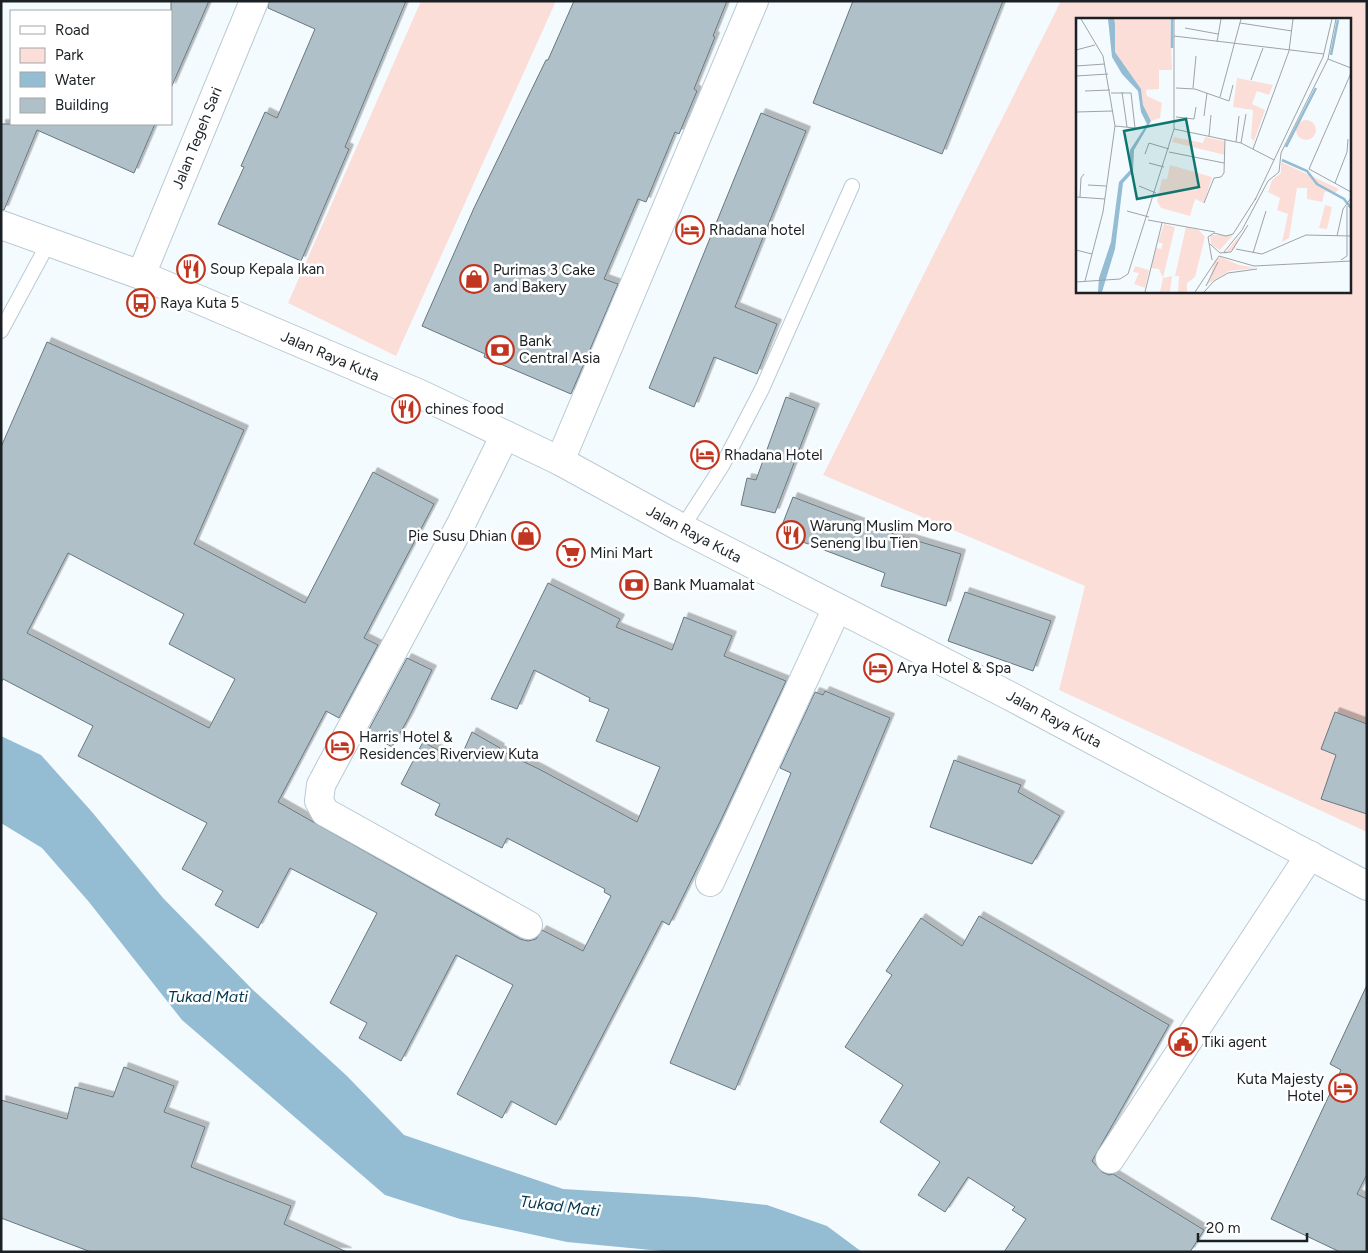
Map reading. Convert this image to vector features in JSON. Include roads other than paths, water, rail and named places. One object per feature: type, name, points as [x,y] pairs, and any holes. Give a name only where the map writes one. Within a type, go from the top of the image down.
[{"type":"street","name":"Jalan Tegeh Sari","points":[[141,275],[254,1]]},
{"type":"street","points":[[560,461],[754,1]]},
{"type":"street","name":"Jalan Raya Kuta","points":[[1,225],[141,275],[420,394],[560,461],[682,528],[1010,696],[1367,886]]},
{"type":"street","points":[[506,435],[457,531],[321,785],[319,801],[324,812],[528,926]]},
{"type":"street","points":[[710,882],[837,608]]},
{"type":"street","points":[[1110,1158],[1310,855]]},
{"type":"lane","points":[[682,528],[722,466],[762,389],[852,186]]},
{"type":"lane","points":[[1,331],[49,242]]},
{"type":"water","name":"Tukad Mati","points":[[1,736],[41,755],[92,812],[163,898],[252,989],[347,1076],[404,1135],[563,1189],[695,1197],[767,1205],[827,1226],[862,1252],[672,1252],[567,1242],[460,1219],[385,1195],[182,1020],[89,902],[42,848],[1,823]]},
{"type":"place","name":"Rhadana hotel","points":[[690,230]]},
{"type":"place","name":"Soup Kepala Ikan","points":[[191,269]]},
{"type":"place","name":"Purimas 3 Cake and Bakery","points":[[474,279]]},
{"type":"place","name":"Raya Kuta 5","points":[[141,303]]},
{"type":"place","name":"Bank Central Asia","points":[[500,350]]},
{"type":"place","name":"chines food","points":[[406,409]]},
{"type":"place","name":"Rhadana Hotel","points":[[705,455]]},
{"type":"place","name":"Warung Muslim Moro Seneng Ibu Tien","points":[[791,535]]},
{"type":"place","name":"Pie Susu Dhian","points":[[526,536]]},
{"type":"place","name":"Mini Mart","points":[[571,553]]},
{"type":"place","name":"Bank Muamalat","points":[[634,585]]},
{"type":"place","name":"Arya Hotel & Spa","points":[[878,668]]},
{"type":"place","name":"Harris Hotel & Residences Riverview Kuta","points":[[340,746]]},
{"type":"place","name":"Tiki agent","points":[[1183,1042]]},
{"type":"place","name":"Kuta Majesty Hotel","points":[[1343,1088]]}]
